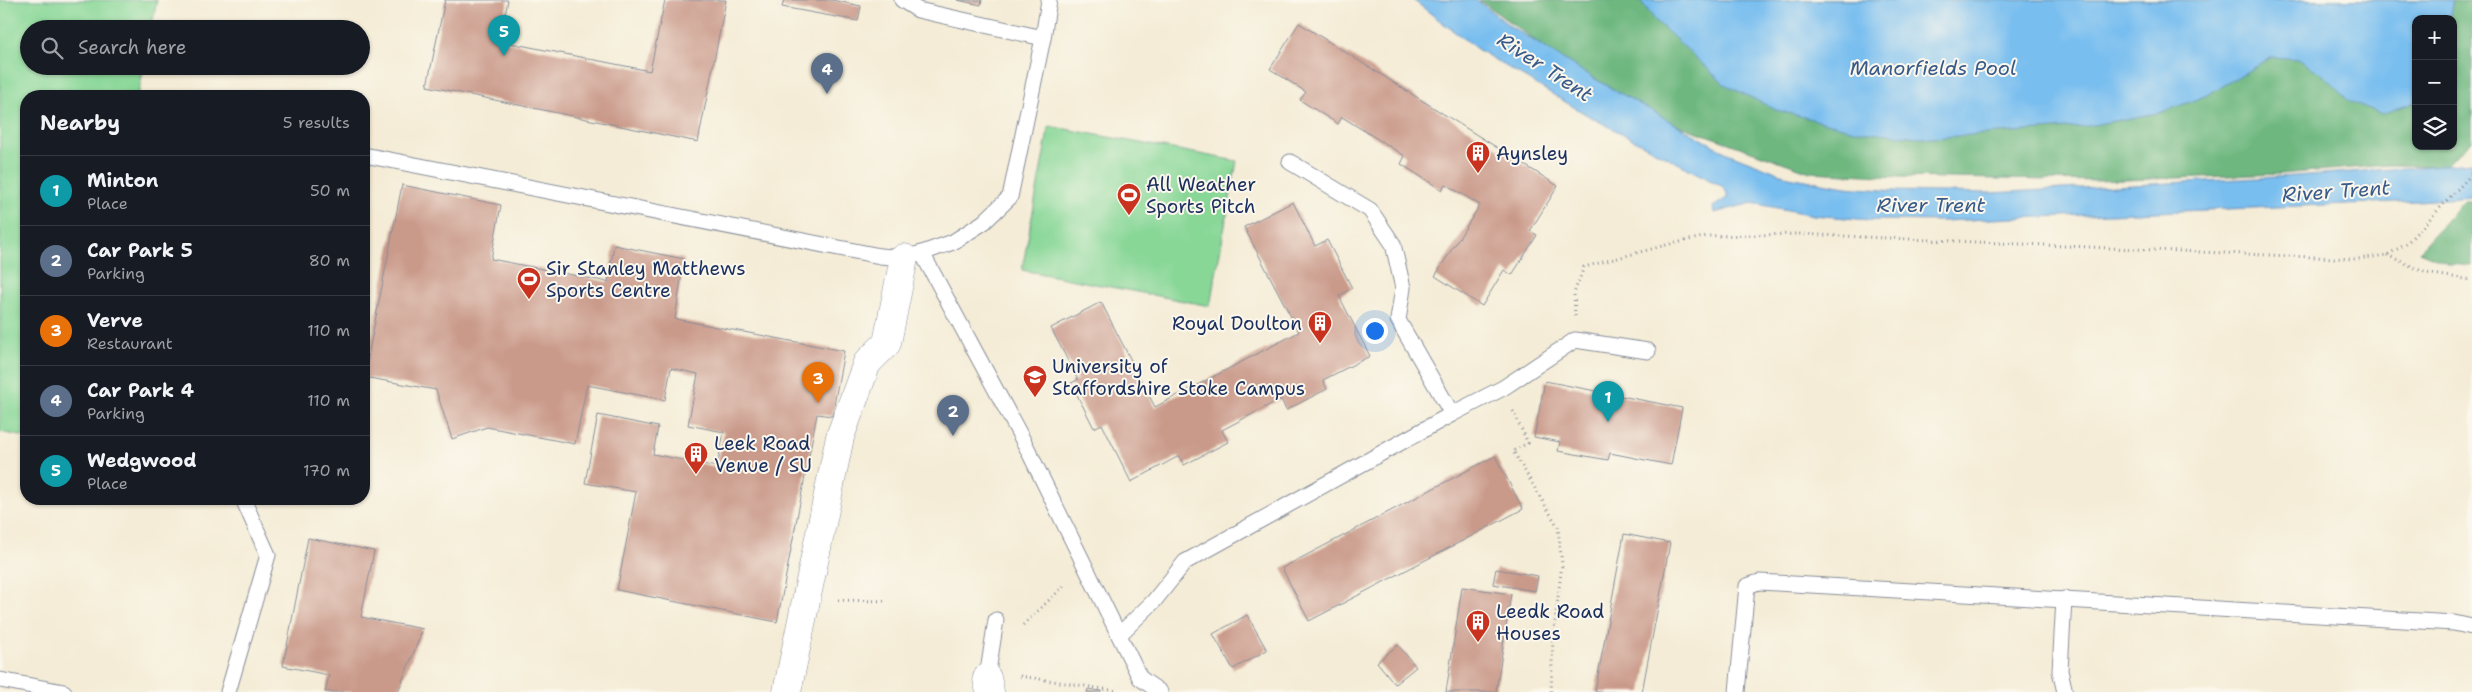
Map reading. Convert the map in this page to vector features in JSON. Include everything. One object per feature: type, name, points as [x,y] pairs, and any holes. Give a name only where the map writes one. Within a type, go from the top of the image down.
[{"type":"street","points":[[787,692],[840,437],[867,363],[887,343],[913,256]]},
{"type":"lane","points":[[902,0],[918,10],[1043,38]]},
{"type":"lane","points":[[370,156],[880,256],[913,256],[953,242],[984,222],[1010,197],[1049,0]]},
{"type":"lane","points":[[1290,162],[1370,210],[1393,244],[1403,288],[1398,320],[1452,414]]},
{"type":"lane","points":[[913,256],[1022,438],[1140,678],[1160,692]]},
{"type":"lane","points":[[1119,634],[1154,601],[1185,562],[1452,414],[1503,388],[1576,340],[1648,351]]},
{"type":"lane","points":[[228,692],[268,555],[246,505]]},
{"type":"lane","points":[[1736,692],[1747,586],[1759,582],[2454,623],[2472,627]]},
{"type":"lane","points":[[2064,599],[2060,671],[2065,692]]},
{"type":"lane","points":[[989,674],[996,620]]},
{"type":"lane","points":[[0,680],[64,692]]},
{"type":"path","points":[[1576,340],[1574,293],[1584,267],[1708,236],[1798,234],[2169,249],[2258,256],[2357,259],[2387,255],[2406,244],[2472,174]]},
{"type":"path","points":[[2387,255],[2426,273],[2472,280]]},
{"type":"path","points":[[1503,388],[1528,443],[1513,451],[1558,527],[1562,565],[1553,637],[1551,692]]},
{"type":"path","points":[[989,674],[1085,565]]},
{"type":"path","points":[[808,596],[849,601],[885,601]]},
{"type":"path","points":[[989,674],[1125,692]]},
{"type":"green space","points":[[0,0],[157,0],[153,20],[20,20],[20,75],[142,75],[139,90],[20,90],[20,436],[0,432]]},
{"type":"green space","points":[[1479,0],[2472,0],[2472,141],[2444,166],[2388,165],[2280,174],[2098,181],[1900,177],[1810,172],[1672,123],[1559,58]]},
{"type":"green space","name":"All Weather Sports Pitch","points":[[1049,126],[1237,161],[1210,306],[1022,270]]},
{"type":"green space","points":[[2463,202],[2472,202],[2472,266],[2450,264],[2419,251]]},
{"type":"water","name":"River Trent","points":[[1413,0],[1477,0],[1510,26],[1595,79],[1727,153],[1789,177],[1845,187],[1895,191],[1991,193],[2295,176],[2472,163],[2472,197],[2419,201],[1943,221],[1869,220],[1813,215],[1752,203],[1714,213],[1713,207],[1727,198],[1727,193],[1723,187],[1587,115],[1477,49]]},
{"type":"water","name":"Manorfields Pool","points":[[1640,0],[2453,0],[2450,15],[2412,15],[2412,103],[2382,114],[2350,101],[2322,74],[2298,59],[2272,57],[2205,96],[2163,112],[2082,127],[1930,138],[1858,131],[1776,110],[1724,84],[1655,20]]},
{"type":"building","points":[[445,0],[508,0],[500,41],[650,71],[665,0],[726,0],[698,142],[427,86]]},
{"type":"building","points":[[784,0],[832,0],[861,6],[858,21],[782,7]]},
{"type":"building","points":[[957,0],[982,0],[981,5]]},
{"type":"building","name":"Aynsley","points":[[1299,23],[1558,186],[1530,231],[1537,235],[1512,275],[1504,270],[1482,306],[1435,276],[1480,205],[1445,184],[1442,190],[1401,164],[1405,156],[1342,117],[1338,124],[1300,100],[1306,92],[1270,69]]},
{"type":"building","points":[[402,185],[501,205],[491,259],[608,282],[614,245],[684,259],[675,319],[844,351],[832,416],[817,414],[777,622],[617,590],[636,492],[585,483],[598,415],[658,427],[653,454],[717,467],[724,432],[688,425],[698,374],[671,368],[665,400],[587,385],[575,444],[487,427],[452,439],[436,390],[370,378],[370,347]]},
{"type":"building","name":"Royal Doulton","points":[[1293,202],[1315,246],[1327,240],[1352,288],[1339,296],[1370,356],[1323,380],[1327,389],[1286,410],[1281,399],[1222,430],[1228,442],[1184,465],[1179,456],[1131,482],[1102,424],[1094,428],[1071,383],[1078,380],[1051,328],[1101,302],[1155,407],[1299,332],[1244,227]]},
{"type":"building","points":[[1545,381],[1682,408],[1671,465],[1610,453],[1608,460],[1558,451],[1560,442],[1534,437]]},
{"type":"building","points":[[1495,456],[1523,509],[1309,621],[1282,568]]},
{"type":"building","points":[[1624,534],[1670,543],[1642,692],[1595,692]]},
{"type":"building","points":[[308,538],[374,551],[361,617],[423,629],[398,692],[325,692],[329,675],[283,666]]},
{"type":"building","points":[[1496,569],[1538,576],[1535,591],[1493,584]]},
{"type":"building","name":"Leedk Road Houses","points":[[1462,587],[1511,594],[1496,692],[1446,692]]},
{"type":"building","points":[[1247,615],[1267,650],[1233,669],[1213,634]]},
{"type":"building","points":[[1398,645],[1416,667],[1395,684],[1377,662]]},
{"type":"building","points":[[1088,689],[1101,691],[1101,692],[1087,692]]},
{"type":"place","name":"Wedgwood","points":[[504,56]]},
{"type":"place","name":"Car Park 4","points":[[827,94]]},
{"type":"place","name":"Aynsley","points":[[1478,174]]},
{"type":"place","name":"All Weather Sports Pitch","points":[[1129,216]]},
{"type":"place","name":"Sir Stanley Matthews Sports Centre","points":[[529,300]]},
{"type":"place","name":"Royal Doulton","points":[[1320,344]]},
{"type":"place","name":"University of Staffordshire Stoke Campus","points":[[1035,398]]},
{"type":"place","name":"Verve","points":[[818,403]]},
{"type":"place","name":"Minton","points":[[1608,422]]},
{"type":"place","name":"Car Park 5","points":[[953,436]]},
{"type":"place","name":"Leek Road Venue / SU","points":[[696,475]]},
{"type":"place","name":"Leedk Road Houses","points":[[1478,643]]}]
